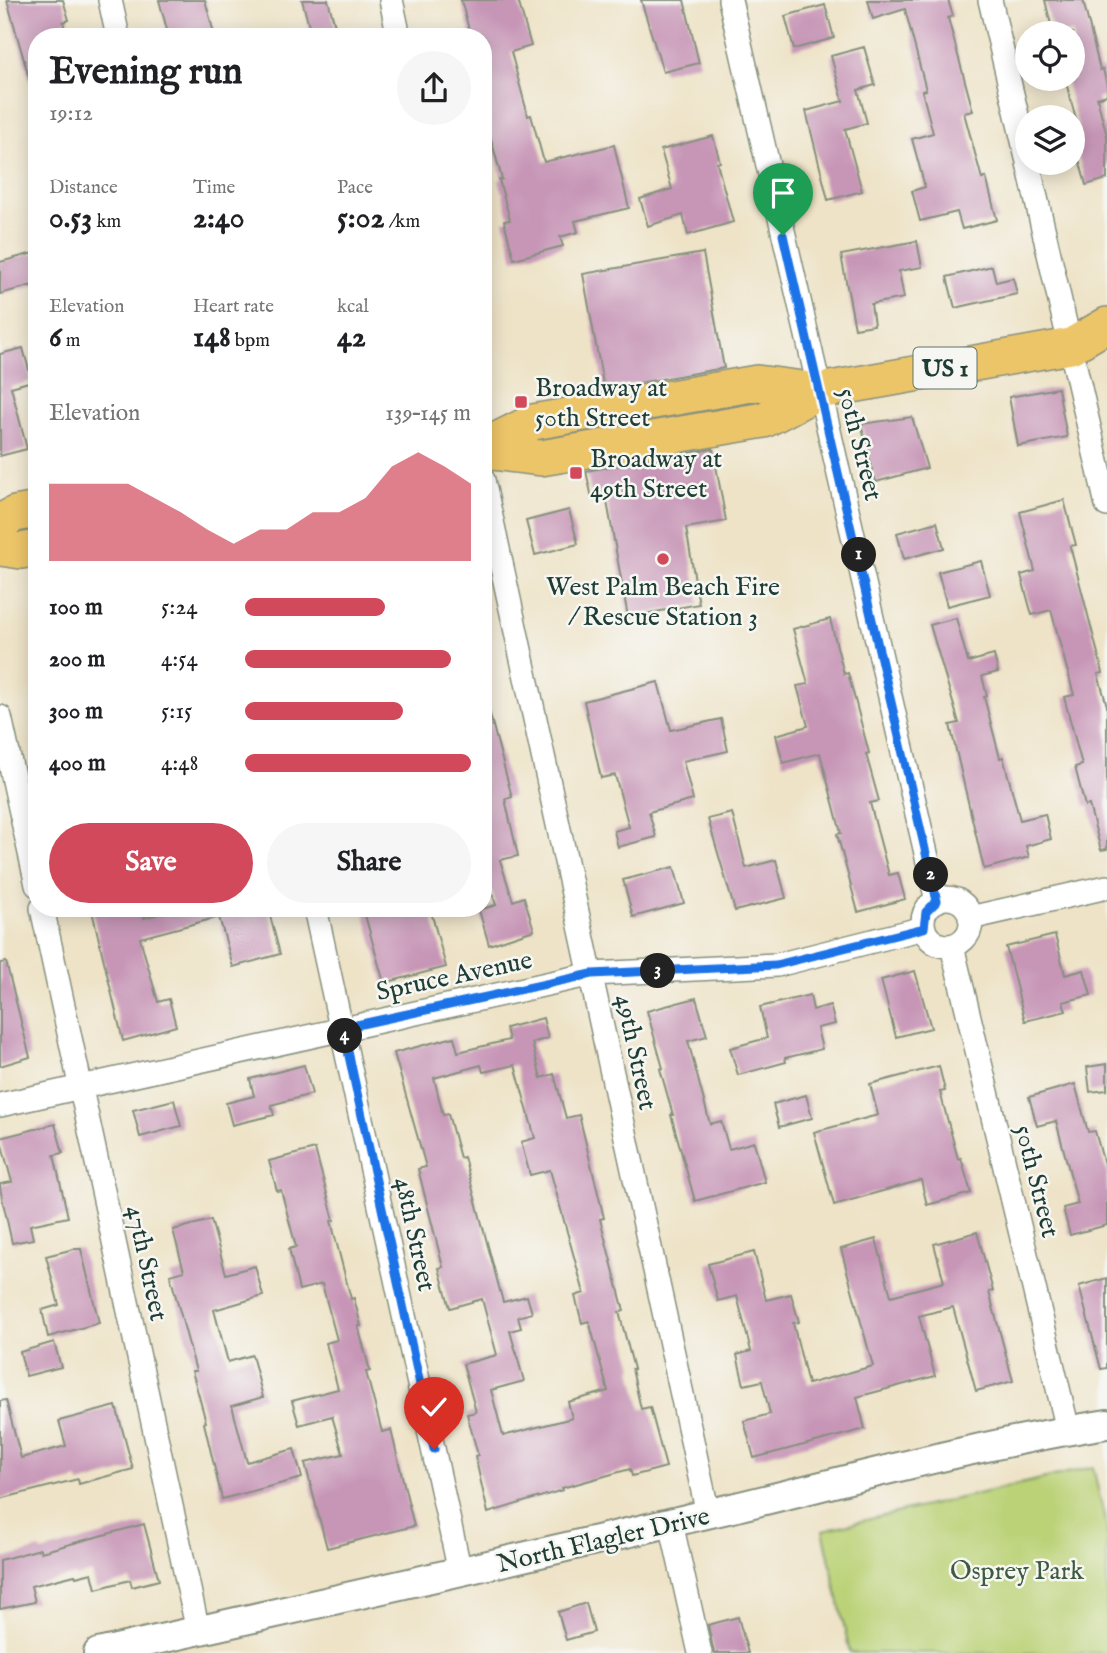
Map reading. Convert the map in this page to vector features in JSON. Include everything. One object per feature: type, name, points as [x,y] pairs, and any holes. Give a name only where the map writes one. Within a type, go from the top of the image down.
[{"type":"main road","name":"US 1","points":[[492,450],[541,458],[764,420],[819,391],[1071,345],[1107,325]]},
{"type":"main road","name":"US 1","points":[[1071,345],[1107,352]]},
{"type":"main road","points":[[0,522],[15,514],[28,512]]},
{"type":"main road","points":[[0,548],[28,550]]},
{"type":"street","points":[[110,0],[116,28]]},
{"type":"street","points":[[391,0],[397,28]]},
{"type":"street","name":"50th Street","points":[[730,0],[937,901]]},
{"type":"street","points":[[990,0],[1015,105]]},
{"type":"street","points":[[1031,175],[1107,505]]},
{"type":"street","name":"49th Street","points":[[492,521],[708,1514]]},
{"type":"street","points":[[0,717],[28,844]]},
{"type":"street","points":[[970,918],[1107,887]]},
{"type":"street","points":[[944,899],[958,901],[964,905],[970,918],[971,925],[965,938],[952,946],[931,940],[924,928],[926,912],[937,901],[944,899]]},
{"type":"street","name":"47th Street","points":[[44,917],[198,1631]]},
{"type":"street","name":"48th Street","points":[[317,917],[460,1572]]},
{"type":"street","name":"Spruce Avenue","points":[[0,1105],[592,974],[776,965],[924,928]]},
{"type":"street","name":"50th Street","points":[[952,946],[1068,1430]]},
{"type":"street","name":"North Flagler Drive","points":[[98,1653],[460,1572],[1068,1430],[1107,1424]]},
{"type":"street","points":[[671,1522],[700,1653]]},
{"type":"green space","name":"Osprey Park","points":[[1093,1467],[1107,1529],[1107,1653],[850,1653],[823,1530]]},
{"type":"building","points":[[7,0],[63,0],[69,20],[63,22],[65,28],[28,28],[28,74]]},
{"type":"building","points":[[159,0],[205,0],[213,28],[167,28]]},
{"type":"building","points":[[302,0],[328,0],[336,28],[310,28]]},
{"type":"building","points":[[461,0],[518,0],[531,46],[511,52],[528,116],[531,115],[544,162],[614,145],[629,208],[575,221],[578,232],[560,237],[563,246],[514,259],[504,221],[510,220],[492,143],[492,28],[469,28]]},
{"type":"building","points":[[641,0],[684,0],[699,63],[663,72]]},
{"type":"building","points":[[868,0],[948,0],[953,16],[948,18],[973,111],[964,113],[982,179],[986,177],[997,220],[962,229],[957,212],[920,221],[912,191],[925,187],[912,139],[933,133],[922,91],[926,90],[905,9],[873,19]]},
{"type":"building","points":[[1045,0],[1083,0],[1100,70],[1103,69],[1107,86],[1107,95],[1097,98],[1107,136],[1107,179],[1086,185],[1083,175],[1085,105],[1072,105],[1068,91],[1085,91],[1085,21],[1050,21]]},
{"type":"building","points":[[825,5],[834,38],[794,49],[785,16]]},
{"type":"building","points":[[864,47],[875,85],[858,90],[867,123],[845,129],[862,191],[828,200],[806,111],[843,101],[831,56]]},
{"type":"building","points":[[713,136],[720,162],[717,163],[733,222],[688,235],[683,215],[648,226],[640,199],[672,189],[661,150]]},
{"type":"building","points":[[917,241],[922,267],[899,271],[904,298],[871,304],[874,325],[855,328],[841,255]]},
{"type":"building","points":[[703,253],[724,368],[604,389],[583,274]]},
{"type":"building","points":[[28,254],[28,286],[0,294],[0,262]]},
{"type":"building","points":[[992,266],[996,282],[1013,278],[1017,294],[955,308],[947,277]]},
{"type":"building","points":[[23,348],[28,366],[28,382],[11,387],[27,449],[0,456],[0,354]]},
{"type":"building","points":[[1058,388],[1067,437],[1018,446],[1009,397]]},
{"type":"building","points":[[912,417],[927,468],[876,482],[861,424]]},
{"type":"building","points":[[713,449],[726,521],[686,528],[699,604],[628,617],[606,496],[592,498],[586,471]]},
{"type":"building","points":[[1064,500],[1076,545],[1070,546],[1103,673],[1098,674],[1107,706],[1107,849],[1101,850],[1089,805],[1085,806],[1075,767],[1082,765],[1064,697],[1074,695],[1051,610],[1032,615],[1021,575],[1035,571],[1020,512]]},
{"type":"building","points":[[569,510],[578,544],[535,555],[526,521]]},
{"type":"building","points":[[937,522],[944,548],[904,559],[897,533]]},
{"type":"building","points":[[981,561],[990,595],[947,606],[938,572]]},
{"type":"building","points":[[956,618],[968,662],[994,655],[998,672],[982,676],[987,696],[984,697],[1020,820],[1045,814],[1051,839],[1026,846],[1029,857],[984,869],[950,725],[959,723],[930,625]]},
{"type":"building","points":[[830,619],[844,674],[848,673],[869,753],[866,754],[879,801],[870,803],[889,875],[898,873],[905,899],[858,912],[837,834],[841,833],[820,753],[783,763],[776,735],[808,726],[797,686],[808,684],[793,629]]},
{"type":"building","points":[[658,682],[671,730],[721,719],[728,751],[683,761],[693,800],[649,812],[656,837],[618,847],[614,831],[629,827],[615,775],[601,778],[584,701]]},
{"type":"building","points":[[492,722],[512,797],[505,799],[518,856],[500,860],[513,901],[524,897],[534,930],[489,945],[481,917],[492,917],[492,906],[496,905],[492,892]]},
{"type":"building","points":[[732,813],[746,868],[776,860],[786,898],[735,911],[708,819]]},
{"type":"building","points":[[674,867],[684,903],[633,917],[623,880]]},
{"type":"building","points":[[93,917],[219,917],[140,938],[158,1002],[169,999],[176,1026],[123,1041]]},
{"type":"building","points":[[219,917],[270,917],[280,954],[233,967]]},
{"type":"building","points":[[366,917],[432,917],[446,967],[384,983]]},
{"type":"building","points":[[1055,935],[1065,975],[1084,970],[1091,995],[1063,1002],[1066,1011],[1025,1021],[1006,947]]},
{"type":"building","points":[[6,962],[30,1057],[0,1066],[0,963]]},
{"type":"building","points":[[915,971],[931,1028],[896,1037],[881,980]]},
{"type":"building","points":[[810,995],[813,1010],[830,1005],[835,1024],[817,1028],[822,1049],[785,1058],[786,1062],[738,1075],[730,1048],[767,1038],[760,1007]]},
{"type":"building","points":[[696,998],[707,1036],[688,1041],[710,1124],[721,1121],[729,1149],[754,1142],[765,1182],[695,1201],[671,1115],[660,1069],[663,1068],[647,1011]]},
{"type":"building","points":[[543,1018],[548,1038],[532,1043],[541,1078],[554,1074],[566,1118],[579,1115],[604,1218],[600,1219],[624,1311],[619,1312],[641,1409],[650,1407],[666,1467],[632,1476],[630,1469],[488,1513],[475,1456],[478,1455],[467,1414],[476,1412],[463,1364],[497,1355],[482,1299],[450,1308],[439,1268],[443,1267],[418,1169],[426,1167],[394,1053],[454,1037],[458,1052],[509,1040],[506,1028]],"holes":[[[481,1065],[483,1072],[515,1065],[535,1138],[521,1142],[530,1175],[550,1170],[584,1293],[575,1296],[582,1323],[589,1321],[608,1391],[568,1402],[572,1418],[503,1436],[491,1390],[524,1381],[510,1331],[521,1328],[518,1317],[532,1313],[527,1296],[503,1302],[464,1157],[460,1158],[448,1114],[443,1115],[434,1078]]]},
{"type":"building","points":[[1107,1064],[1107,1090],[1090,1092],[1087,1067]]},
{"type":"building","points":[[304,1065],[312,1094],[271,1105],[274,1115],[232,1125],[226,1103],[254,1096],[250,1079]]},
{"type":"building","points":[[939,1066],[945,1091],[940,1092],[958,1159],[961,1158],[971,1193],[927,1205],[921,1180],[834,1205],[814,1132],[878,1115],[870,1084]]},
{"type":"building","points":[[1075,1084],[1088,1132],[1095,1131],[1107,1175],[1107,1225],[1070,1235],[1063,1208],[1078,1204],[1056,1121],[1037,1126],[1029,1097]]},
{"type":"building","points":[[806,1095],[812,1118],[779,1127],[773,1104]]},
{"type":"building","points":[[174,1100],[181,1126],[140,1137],[133,1110]]},
{"type":"building","points":[[55,1124],[63,1153],[54,1155],[68,1217],[30,1225],[33,1239],[12,1243],[0,1184],[12,1182],[0,1138]]},
{"type":"building","points":[[315,1149],[351,1299],[354,1298],[361,1326],[358,1326],[370,1371],[366,1372],[382,1432],[391,1430],[414,1526],[327,1548],[305,1463],[343,1454],[332,1416],[299,1425],[292,1401],[338,1389],[326,1343],[337,1340],[322,1284],[299,1290],[289,1249],[296,1247],[281,1190],[277,1191],[269,1161]]},
{"type":"building","points":[[211,1220],[226,1274],[255,1266],[263,1296],[214,1310],[228,1362],[252,1355],[263,1397],[232,1406],[247,1462],[294,1449],[302,1478],[222,1499],[192,1371],[196,1371],[170,1275],[184,1271],[173,1230]]},
{"type":"building","points":[[977,1232],[993,1291],[989,1292],[1013,1381],[976,1391],[953,1307],[919,1316],[935,1376],[857,1397],[865,1429],[754,1458],[744,1421],[770,1414],[762,1381],[744,1385],[737,1355],[751,1351],[737,1296],[718,1301],[708,1264],[754,1252],[766,1300],[791,1294],[799,1322],[793,1323],[808,1384],[873,1366],[841,1249],[876,1239],[891,1296],[944,1282],[934,1244]]},
{"type":"building","points":[[81,1249],[99,1323],[48,1337],[42,1310],[59,1305],[46,1256]]},
{"type":"building","points":[[1107,1278],[1107,1368],[1101,1369],[1079,1286]]},
{"type":"building","points":[[54,1342],[61,1367],[26,1376],[20,1352]]},
{"type":"building","points":[[6,1400],[21,1458],[66,1446],[59,1421],[116,1406],[133,1469],[79,1484],[78,1479],[0,1499],[0,1401]]},
{"type":"building","points":[[144,1524],[159,1580],[132,1587],[130,1580],[96,1589],[92,1573],[76,1577],[75,1575],[31,1586],[35,1602],[0,1609],[0,1560],[40,1549],[41,1552]]},
{"type":"building","points":[[586,1603],[594,1632],[566,1640],[558,1612]]},
{"type":"building","points":[[738,1617],[748,1653],[714,1653],[708,1625]]},
{"type":"place","name":"Broadway at 50th Street","points":[[521,402]]},
{"type":"place","name":"Broadway at 49th Street","points":[[576,473]]},
{"type":"place","name":"West Palm Beach Fire / Rescue Station 3","points":[[663,559]]},
{"type":"route","points":[[434,1449],[343,1028],[592,974],[776,965],[924,928],[926,912],[937,901],[783,235]]}]
